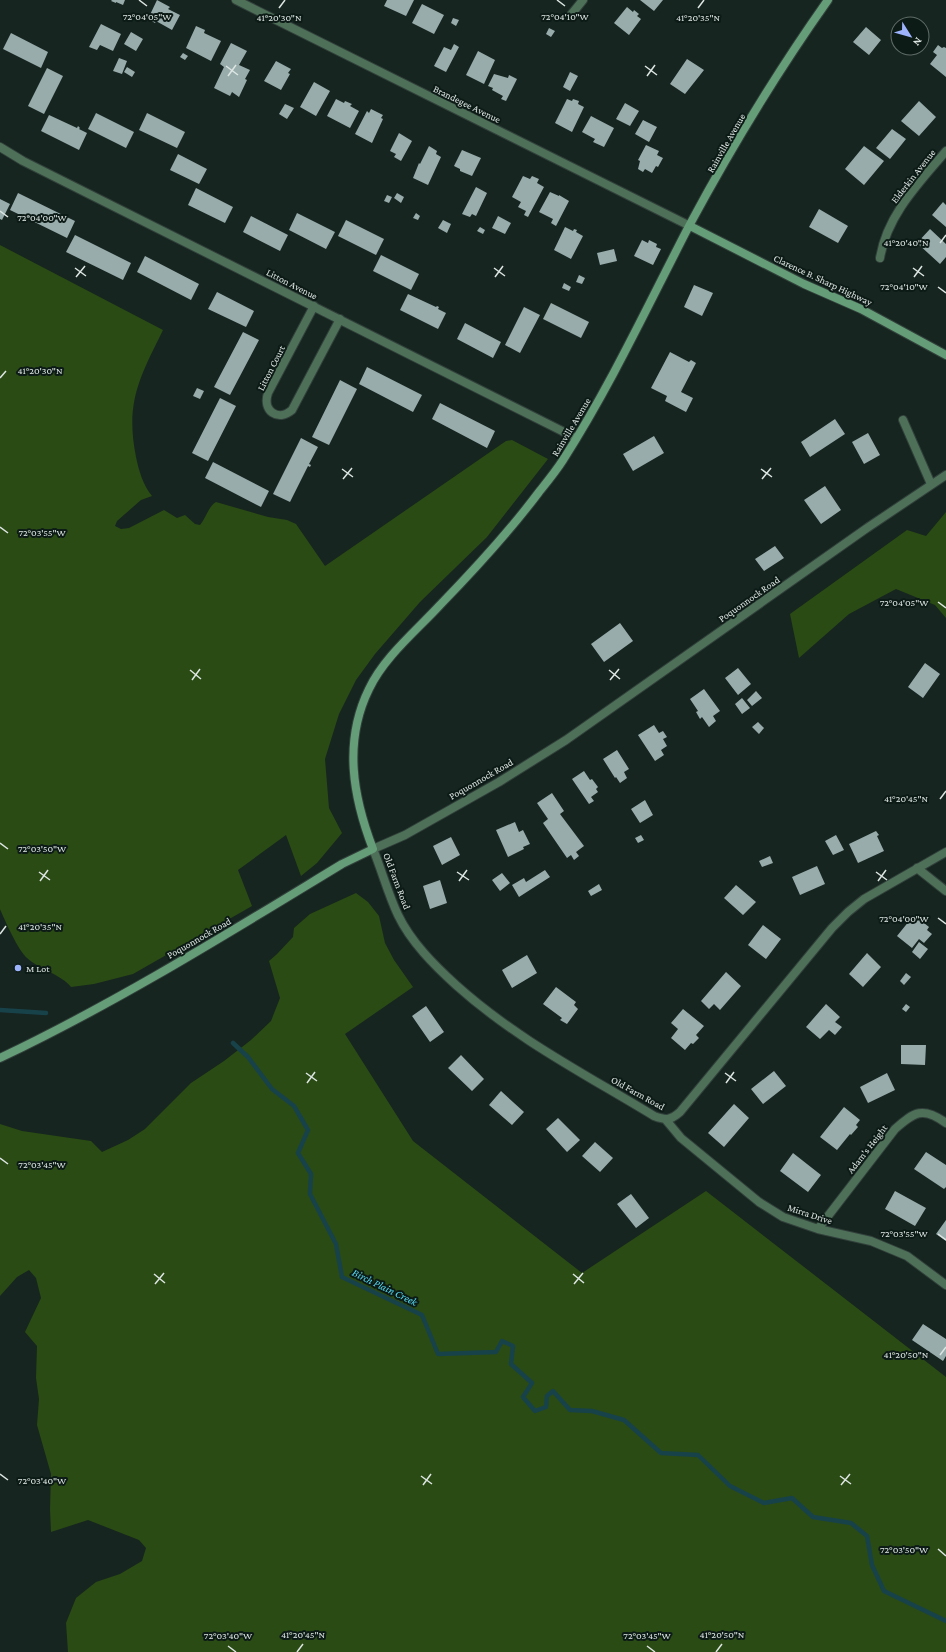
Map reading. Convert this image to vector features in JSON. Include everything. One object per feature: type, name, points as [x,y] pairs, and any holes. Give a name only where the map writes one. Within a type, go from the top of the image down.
[{"type":"main road","name":"Rainville Avenue","points":[[373,849],[362,822],[353,779],[354,747],[358,718],[368,691],[376,675],[520,517],[562,462],[618,367],[690,226],[744,129],[793,49],[828,0]]},
{"type":"main road","name":"Clarence B. Sharp Highway","points":[[690,226],[804,284],[861,309],[946,356]]},
{"type":"main road","name":"Poquonnock Road","points":[[0,1058],[42,1038],[98,1008],[342,864],[373,849]]},
{"type":"street","name":"Brandegee Avenue","points":[[236,0],[690,226]]},
{"type":"street","points":[[570,16],[583,0]]},
{"type":"street","name":"Litton Avenue","points":[[0,147],[23,161],[576,438]]},
{"type":"street","name":"Elderkin Avenue","points":[[880,258],[886,237],[897,212],[909,195],[946,151]]},
{"type":"street","name":"Litton Court","points":[[314,306],[268,394],[266,403],[274,414],[284,415],[292,410],[340,319]]},
{"type":"street","points":[[903,420],[931,484]]},
{"type":"street","name":"Poquonnock Road","points":[[373,849],[405,835],[499,782],[566,740],[946,475]]},
{"type":"street","name":"Old Farm Road","points":[[373,849],[398,915],[414,940],[438,968],[492,1015],[541,1049],[654,1116],[666,1120],[673,1119],[680,1112],[837,923],[864,899],[946,852]]},
{"type":"street","points":[[917,868],[946,891]]},
{"type":"street","name":"Adam's Height","points":[[818,1229],[895,1129],[909,1117],[920,1112],[931,1113],[946,1123]]},
{"type":"street","name":"Mirra Drive","points":[[666,1120],[681,1138],[759,1202],[783,1217],[818,1229],[871,1241],[907,1256],[946,1284]]},
{"type":"green space","points":[[0,245],[163,330],[141,376],[132,421],[133,438],[138,467],[144,483],[152,496],[141,500],[117,521],[115,526],[121,529],[129,528],[164,510],[177,518],[185,515],[195,524],[200,525],[213,504],[216,502],[268,517],[287,520],[296,524],[325,566],[506,441],[512,440],[548,459],[487,537],[420,602],[375,654],[356,680],[339,714],[325,759],[329,808],[342,833],[317,863],[301,876],[286,835],[238,870],[252,906],[133,974],[94,984],[71,987],[62,979],[32,962],[23,954],[8,928],[0,909]]},
{"type":"green space","points":[[946,512],[946,618],[935,605],[896,589],[849,614],[799,658],[790,614],[907,530],[926,536]]},
{"type":"green space","points":[[356,893],[368,902],[379,916],[385,943],[394,960],[413,987],[345,1034],[413,1141],[582,1273],[706,1191],[946,1377],[946,1652],[68,1652],[66,1623],[76,1598],[96,1582],[120,1574],[142,1561],[146,1548],[139,1540],[88,1520],[51,1532],[51,1474],[37,1425],[39,1399],[36,1378],[37,1346],[25,1332],[41,1298],[36,1278],[29,1270],[17,1277],[0,1296],[0,1124],[22,1131],[91,1141],[102,1152],[128,1140],[145,1129],[191,1083],[224,1061],[251,1040],[271,1021],[280,998],[269,961],[293,937],[294,928],[310,914]]},
{"type":"building","points":[[125,0],[123,5],[111,1]]},
{"type":"building","points":[[157,0],[170,7],[168,9],[180,15],[172,30],[156,21],[155,23],[148,19]]},
{"type":"building","points":[[387,0],[414,0],[406,16],[384,6]]},
{"type":"building","points":[[640,0],[663,0],[654,11]]},
{"type":"building","points":[[422,4],[444,15],[434,34],[412,23]]},
{"type":"building","points":[[627,7],[633,12],[634,10],[639,14],[637,16],[641,19],[629,35],[614,23]]},
{"type":"building","points":[[453,18],[459,20],[456,26],[451,23]]},
{"type":"building","points":[[101,24],[121,34],[113,51],[100,45],[97,50],[89,47]]},
{"type":"building","points":[[196,26],[205,30],[204,33],[221,41],[211,61],[186,48]]},
{"type":"building","points":[[866,27],[881,40],[869,55],[853,42]]},
{"type":"building","points":[[549,28],[555,31],[551,37],[546,34]]},
{"type":"building","points":[[131,32],[143,39],[136,51],[124,44]]},
{"type":"building","points":[[11,33],[48,52],[41,68],[3,49]]},
{"type":"building","points":[[231,43],[247,51],[239,65],[250,70],[245,79],[247,80],[239,97],[232,92],[230,96],[214,88],[224,67],[220,64]]},
{"type":"building","points":[[454,44],[459,47],[446,72],[434,66],[444,47],[451,50]]},
{"type":"building","points":[[938,45],[942,48],[946,48],[946,77],[930,64],[937,55],[933,52]]},
{"type":"building","points":[[478,51],[495,60],[484,84],[466,75]]},
{"type":"building","points":[[183,53],[188,56],[185,60],[180,57]]},
{"type":"building","points":[[119,58],[127,61],[122,74],[113,71]]},
{"type":"building","points":[[687,59],[704,70],[685,94],[670,84]]},
{"type":"building","points":[[276,61],[291,69],[288,73],[290,74],[281,90],[264,81]]},
{"type":"building","points":[[127,67],[135,72],[132,77],[124,72]]},
{"type":"building","points":[[47,68],[63,76],[44,114],[28,106]]},
{"type":"building","points":[[570,72],[578,76],[570,91],[563,87]]},
{"type":"building","points":[[494,74],[508,78],[509,75],[517,79],[506,101],[501,99],[503,96],[488,86]]},
{"type":"building","points":[[314,82],[330,91],[316,116],[300,107]]},
{"type":"building","points":[[336,99],[344,103],[345,101],[352,104],[350,106],[359,111],[350,128],[327,116]]},
{"type":"building","points":[[567,99],[579,101],[578,104],[584,107],[572,132],[555,123]]},
{"type":"building","points":[[919,101],[936,117],[919,136],[901,121]]},
{"type":"building","points":[[625,103],[639,111],[630,126],[616,119]]},
{"type":"building","points":[[285,104],[294,108],[287,119],[279,114]]},
{"type":"building","points":[[371,109],[383,115],[381,118],[383,119],[372,143],[355,134],[367,111],[369,113]]},
{"type":"building","points":[[96,113],[134,132],[126,148],[88,129]]},
{"type":"building","points":[[147,113],[185,132],[177,148],[139,130]]},
{"type":"building","points":[[49,115],[77,128],[78,126],[80,128],[79,129],[87,133],[79,150],[41,131]]},
{"type":"building","points":[[591,116],[614,128],[604,147],[593,142],[595,139],[582,132]]},
{"type":"building","points":[[643,120],[657,127],[649,142],[635,134]]},
{"type":"building","points":[[892,129],[906,139],[890,159],[876,148]]},
{"type":"building","points":[[399,133],[412,141],[401,161],[394,157],[396,154],[390,151]]},
{"type":"building","points":[[646,145],[659,151],[657,155],[663,158],[658,167],[656,166],[652,173],[645,169],[643,172],[638,169],[640,161],[638,160]]},
{"type":"building","points":[[429,146],[437,151],[436,154],[441,157],[428,185],[413,178],[419,163],[420,164]]},
{"type":"building","points":[[864,146],[884,161],[864,185],[845,169]]},
{"type":"building","points":[[462,150],[481,158],[472,176],[460,171],[460,169],[454,166]]},
{"type":"building","points":[[178,154],[207,169],[199,184],[170,170]]},
{"type":"building","points":[[523,176],[530,179],[532,176],[539,179],[537,183],[544,187],[528,217],[524,215],[526,211],[518,207],[521,202],[512,197]]},
{"type":"building","points":[[476,187],[487,193],[476,216],[472,214],[470,217],[462,214]]},
{"type":"building","points":[[196,188],[233,207],[225,223],[188,205]]},
{"type":"building","points":[[550,192],[569,201],[556,226],[551,223],[553,219],[539,212]]},
{"type":"building","points":[[18,193],[75,221],[67,238],[10,210]]},
{"type":"building","points":[[397,193],[404,197],[401,203],[394,198]]},
{"type":"building","points":[[387,195],[392,197],[389,203],[384,201]]},
{"type":"building","points":[[0,199],[10,204],[2,220],[0,219]]},
{"type":"building","points":[[943,202],[946,205],[946,227],[932,215]]},
{"type":"building","points":[[819,209],[848,226],[838,243],[809,227]]},
{"type":"building","points":[[297,213],[335,232],[326,249],[289,230]]},
{"type":"building","points":[[416,213],[420,216],[418,220],[413,218]]},
{"type":"building","points":[[251,216],[288,235],[280,251],[243,232]]},
{"type":"building","points":[[498,216],[511,223],[505,234],[492,228]]},
{"type":"building","points":[[346,220],[384,239],[376,255],[338,236]]},
{"type":"building","points":[[443,220],[451,224],[447,233],[438,228]]},
{"type":"building","points":[[480,227],[485,230],[483,234],[477,231]]},
{"type":"building","points":[[565,227],[573,231],[574,229],[577,230],[576,232],[583,236],[571,259],[554,250]]},
{"type":"building","points":[[930,229],[946,244],[946,257],[940,264],[917,243]]},
{"type":"building","points":[[75,235],[131,263],[123,280],[66,252]]},
{"type":"building","points":[[642,240],[648,243],[649,240],[657,244],[656,247],[661,249],[653,265],[634,256]]},
{"type":"building","points":[[614,249],[617,261],[600,265],[597,253]]},
{"type":"building","points":[[381,255],[419,274],[411,290],[373,271]]},
{"type":"building","points":[[145,256],[199,284],[191,300],[137,272]]},
{"type":"building","points":[[579,275],[585,278],[582,284],[576,282]]},
{"type":"building","points":[[564,283],[571,287],[569,291],[562,288]]},
{"type":"building","points":[[694,285],[713,293],[702,316],[684,307]]},
{"type":"building","points":[[217,292],[254,311],[246,327],[208,309]]},
{"type":"building","points":[[408,294],[439,307],[438,309],[446,313],[438,329],[400,310]]},
{"type":"building","points":[[551,303],[589,322],[581,338],[543,319]]},
{"type":"building","points":[[524,307],[540,315],[520,353],[505,345]]},
{"type":"building","points":[[465,323],[501,342],[493,358],[457,339]]},
{"type":"building","points":[[243,332],[259,340],[230,395],[214,387]]},
{"type":"building","points":[[670,352],[689,362],[691,360],[696,363],[681,392],[693,398],[686,412],[665,401],[667,396],[651,388]]},
{"type":"building","points":[[367,367],[422,395],[413,412],[359,384]]},
{"type":"building","points":[[340,380],[357,389],[329,445],[312,437]]},
{"type":"building","points":[[197,388],[204,391],[200,399],[193,396]]},
{"type":"building","points":[[220,398],[236,406],[208,461],[192,453]]},
{"type":"building","points":[[440,403],[495,431],[487,448],[432,419]]},
{"type":"building","points":[[835,419],[845,434],[810,457],[801,442]]},
{"type":"building","points":[[868,433],[880,455],[864,464],[852,442]]},
{"type":"building","points":[[654,436],[664,453],[633,471],[623,454]]},
{"type":"building","points":[[301,438],[318,447],[309,464],[311,465],[310,467],[308,466],[290,502],[273,494]]},
{"type":"building","points":[[213,462],[269,491],[261,507],[205,478]]},
{"type":"building","points":[[825,486],[841,510],[821,524],[804,500]]},
{"type":"building","points":[[775,546],[784,558],[764,571],[755,559]]},
{"type":"building","points":[[620,623],[633,641],[604,662],[591,644]]},
{"type":"building","points":[[925,663],[940,674],[923,698],[908,687]]},
{"type":"building","points":[[738,668],[751,684],[738,695],[725,678]]},
{"type":"building","points":[[704,689],[720,711],[713,716],[716,721],[709,727],[702,717],[700,719],[696,712],[698,711],[690,699]]},
{"type":"building","points":[[756,691],[762,698],[752,706],[747,700]]},
{"type":"building","points":[[742,698],[750,708],[742,714],[735,704]]},
{"type":"building","points":[[758,722],[764,728],[759,734],[752,727]]},
{"type":"building","points":[[654,725],[659,733],[663,731],[667,737],[663,739],[667,746],[661,750],[664,755],[655,761],[638,735]]},
{"type":"building","points":[[617,750],[629,769],[624,772],[627,778],[620,783],[603,759]]},
{"type":"building","points":[[584,771],[590,780],[592,779],[598,787],[596,789],[598,792],[591,797],[594,801],[589,804],[572,779]]},
{"type":"building","points":[[552,793],[564,811],[560,814],[584,846],[576,852],[579,856],[574,860],[571,855],[567,858],[543,823],[548,819],[537,803]]},
{"type":"building","points":[[645,800],[653,815],[640,823],[631,809]]},
{"type":"building","points":[[515,822],[519,832],[523,830],[530,844],[523,847],[524,849],[508,857],[496,830]]},
{"type":"building","points":[[876,831],[879,835],[877,836],[884,851],[858,863],[849,844]]},
{"type":"building","points":[[641,835],[644,840],[638,843],[635,838]]},
{"type":"building","points":[[836,835],[844,850],[833,855],[825,841]]},
{"type":"building","points":[[451,837],[460,855],[442,865],[433,846]]},
{"type":"building","points":[[770,856],[773,863],[762,867],[759,861]]},
{"type":"building","points":[[817,866],[825,884],[800,895],[792,877]]},
{"type":"building","points":[[545,870],[550,877],[519,897],[512,885],[524,878],[526,882]]},
{"type":"building","points":[[502,873],[510,883],[500,891],[492,880]]},
{"type":"building","points":[[440,880],[447,903],[430,909],[423,886]]},
{"type":"building","points":[[599,884],[602,890],[591,896],[588,891]]},
{"type":"building","points":[[736,885],[756,902],[743,915],[724,898]]},
{"type":"building","points":[[914,915],[929,927],[927,930],[932,934],[924,943],[919,939],[912,948],[897,936]]},
{"type":"building","points":[[763,925],[781,939],[766,959],[748,945]]},
{"type":"building","points":[[919,942],[928,949],[920,959],[912,952]]},
{"type":"building","points":[[867,953],[881,967],[863,987],[849,974]]},
{"type":"building","points":[[527,955],[537,973],[512,988],[502,970]]},
{"type":"building","points":[[726,972],[741,986],[720,1010],[714,1004],[709,1009],[701,1001]]},
{"type":"building","points":[[906,973],[911,977],[904,985],[900,981]]},
{"type":"building","points":[[556,987],[576,1002],[574,1005],[578,1009],[567,1024],[560,1020],[562,1018],[543,1004]]},
{"type":"building","points":[[826,1004],[840,1017],[835,1022],[842,1027],[835,1035],[829,1030],[820,1039],[806,1027]]},
{"type":"building","points":[[906,1004],[910,1007],[906,1012],[902,1009]]},
{"type":"building","points":[[426,1006],[444,1032],[430,1042],[412,1016]]},
{"type":"building","points":[[683,1009],[704,1026],[696,1035],[699,1038],[693,1044],[691,1043],[685,1050],[671,1038],[678,1029],[671,1023]]},
{"type":"building","points":[[901,1045],[926,1045],[925,1065],[901,1064]]},
{"type":"building","points":[[461,1055],[484,1079],[472,1091],[448,1068]]},
{"type":"building","points":[[774,1071],[786,1086],[763,1104],[751,1089]]},
{"type":"building","points":[[887,1073],[895,1090],[868,1103],[860,1087]]},
{"type":"building","points":[[501,1091],[524,1112],[512,1125],[489,1105]]},
{"type":"building","points":[[734,1104],[749,1118],[724,1147],[708,1133]]},
{"type":"building","points":[[844,1107],[860,1120],[856,1125],[858,1127],[837,1150],[820,1137]]},
{"type":"building","points":[[558,1118],[580,1140],[567,1152],[546,1129]]},
{"type":"building","points":[[595,1142],[613,1158],[600,1172],[582,1156]]},
{"type":"building","points":[[926,1152],[946,1165],[946,1187],[944,1189],[914,1169]]},
{"type":"building","points":[[793,1153],[821,1175],[808,1192],[780,1171]]},
{"type":"building","points":[[895,1191],[926,1208],[915,1226],[885,1209]]},
{"type":"building","points":[[631,1194],[649,1218],[636,1228],[617,1204]]},
{"type":"building","points":[[946,1220],[946,1241],[936,1234]]},
{"type":"building","points":[[923,1324],[946,1339],[946,1356],[943,1361],[912,1340]]},
{"type":"waterway","name":"Birch Plain Creek","points":[[0,1010],[46,1013]]},
{"type":"waterway","name":"Birch Plain Creek","points":[[233,1043],[248,1057],[272,1089],[294,1106],[308,1130],[298,1153],[311,1174],[310,1194],[336,1244],[342,1277],[422,1315],[438,1354],[496,1352],[502,1341],[513,1346],[511,1364],[532,1383],[523,1397],[535,1411],[546,1407],[547,1396],[553,1391],[570,1410],[592,1411],[624,1420],[661,1453],[698,1455],[730,1486],[764,1503],[792,1498],[813,1517],[851,1523],[867,1536],[872,1565],[884,1591],[946,1621]]},
{"type":"place","name":"M Lot","points":[[18,968]]}]
